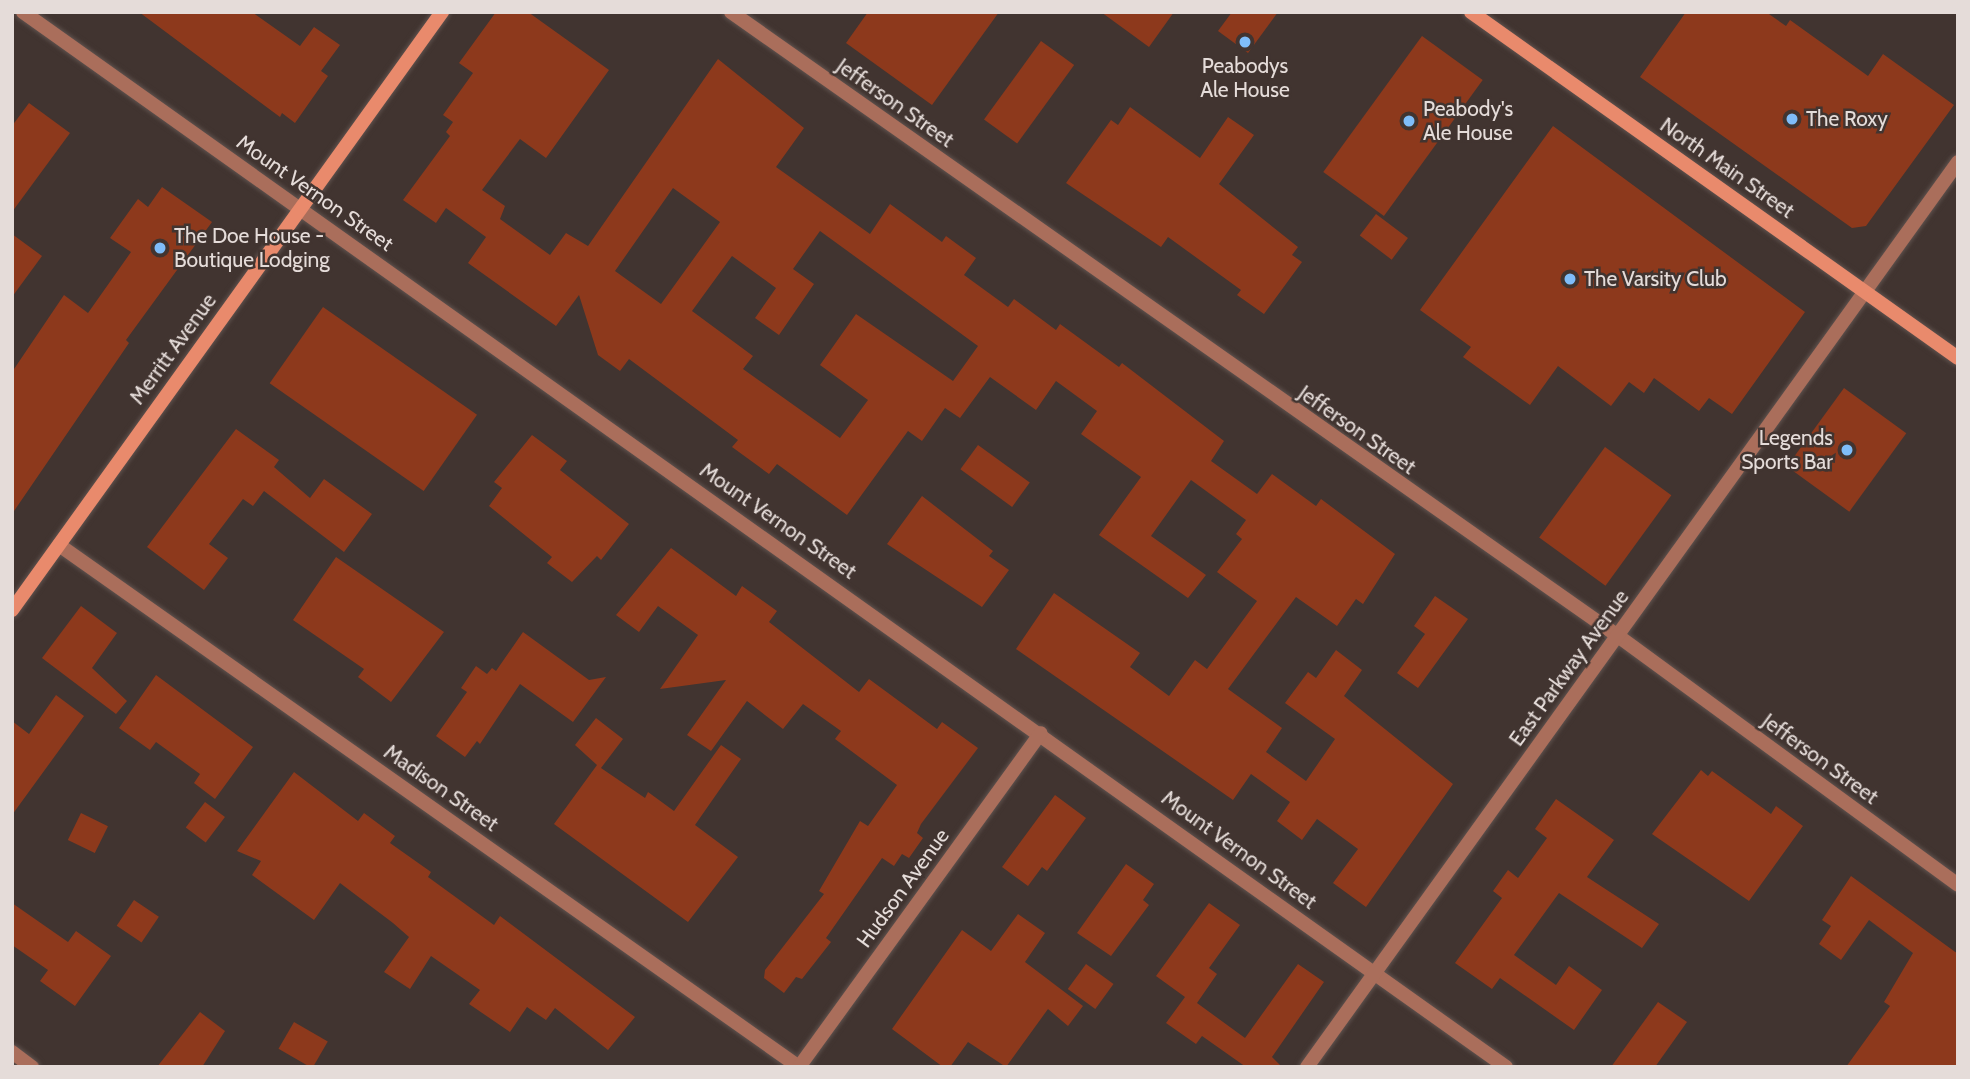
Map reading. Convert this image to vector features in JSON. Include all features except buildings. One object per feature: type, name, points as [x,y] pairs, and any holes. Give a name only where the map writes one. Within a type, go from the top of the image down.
[{"type":"street","name":"Mount Vernon Street","points":[[23,12],[1041,733],[1506,1067]]},
{"type":"street","name":"Merritt Avenue","points":[[12,610],[442,12]]},
{"type":"street","name":"Jefferson Street","points":[[731,12],[1618,636],[1958,885]]},
{"type":"street","name":"North Main Street","points":[[1471,12],[1958,358]]},
{"type":"street","name":"East Parkway Avenue","points":[[1307,1067],[1958,162]]},
{"type":"street","name":"Madison Street","points":[[59,545],[799,1067]]},
{"type":"street","name":"Hudson Avenue","points":[[799,1067],[1041,733]]},
{"type":"street","points":[[12,1052],[32,1067]]},
{"type":"place","name":"Peabodys Ale House","points":[[1245,42]]},
{"type":"place","name":"The Roxy","points":[[1792,119]]},
{"type":"place","name":"Peabody's Ale House","points":[[1409,121]]},
{"type":"place","name":"The Doe House - Boutique Lodging","points":[[160,248]]},
{"type":"place","name":"The Varsity Club","points":[[1570,279]]},
{"type":"place","name":"Legends Sports Bar","points":[[1847,450]]}]
